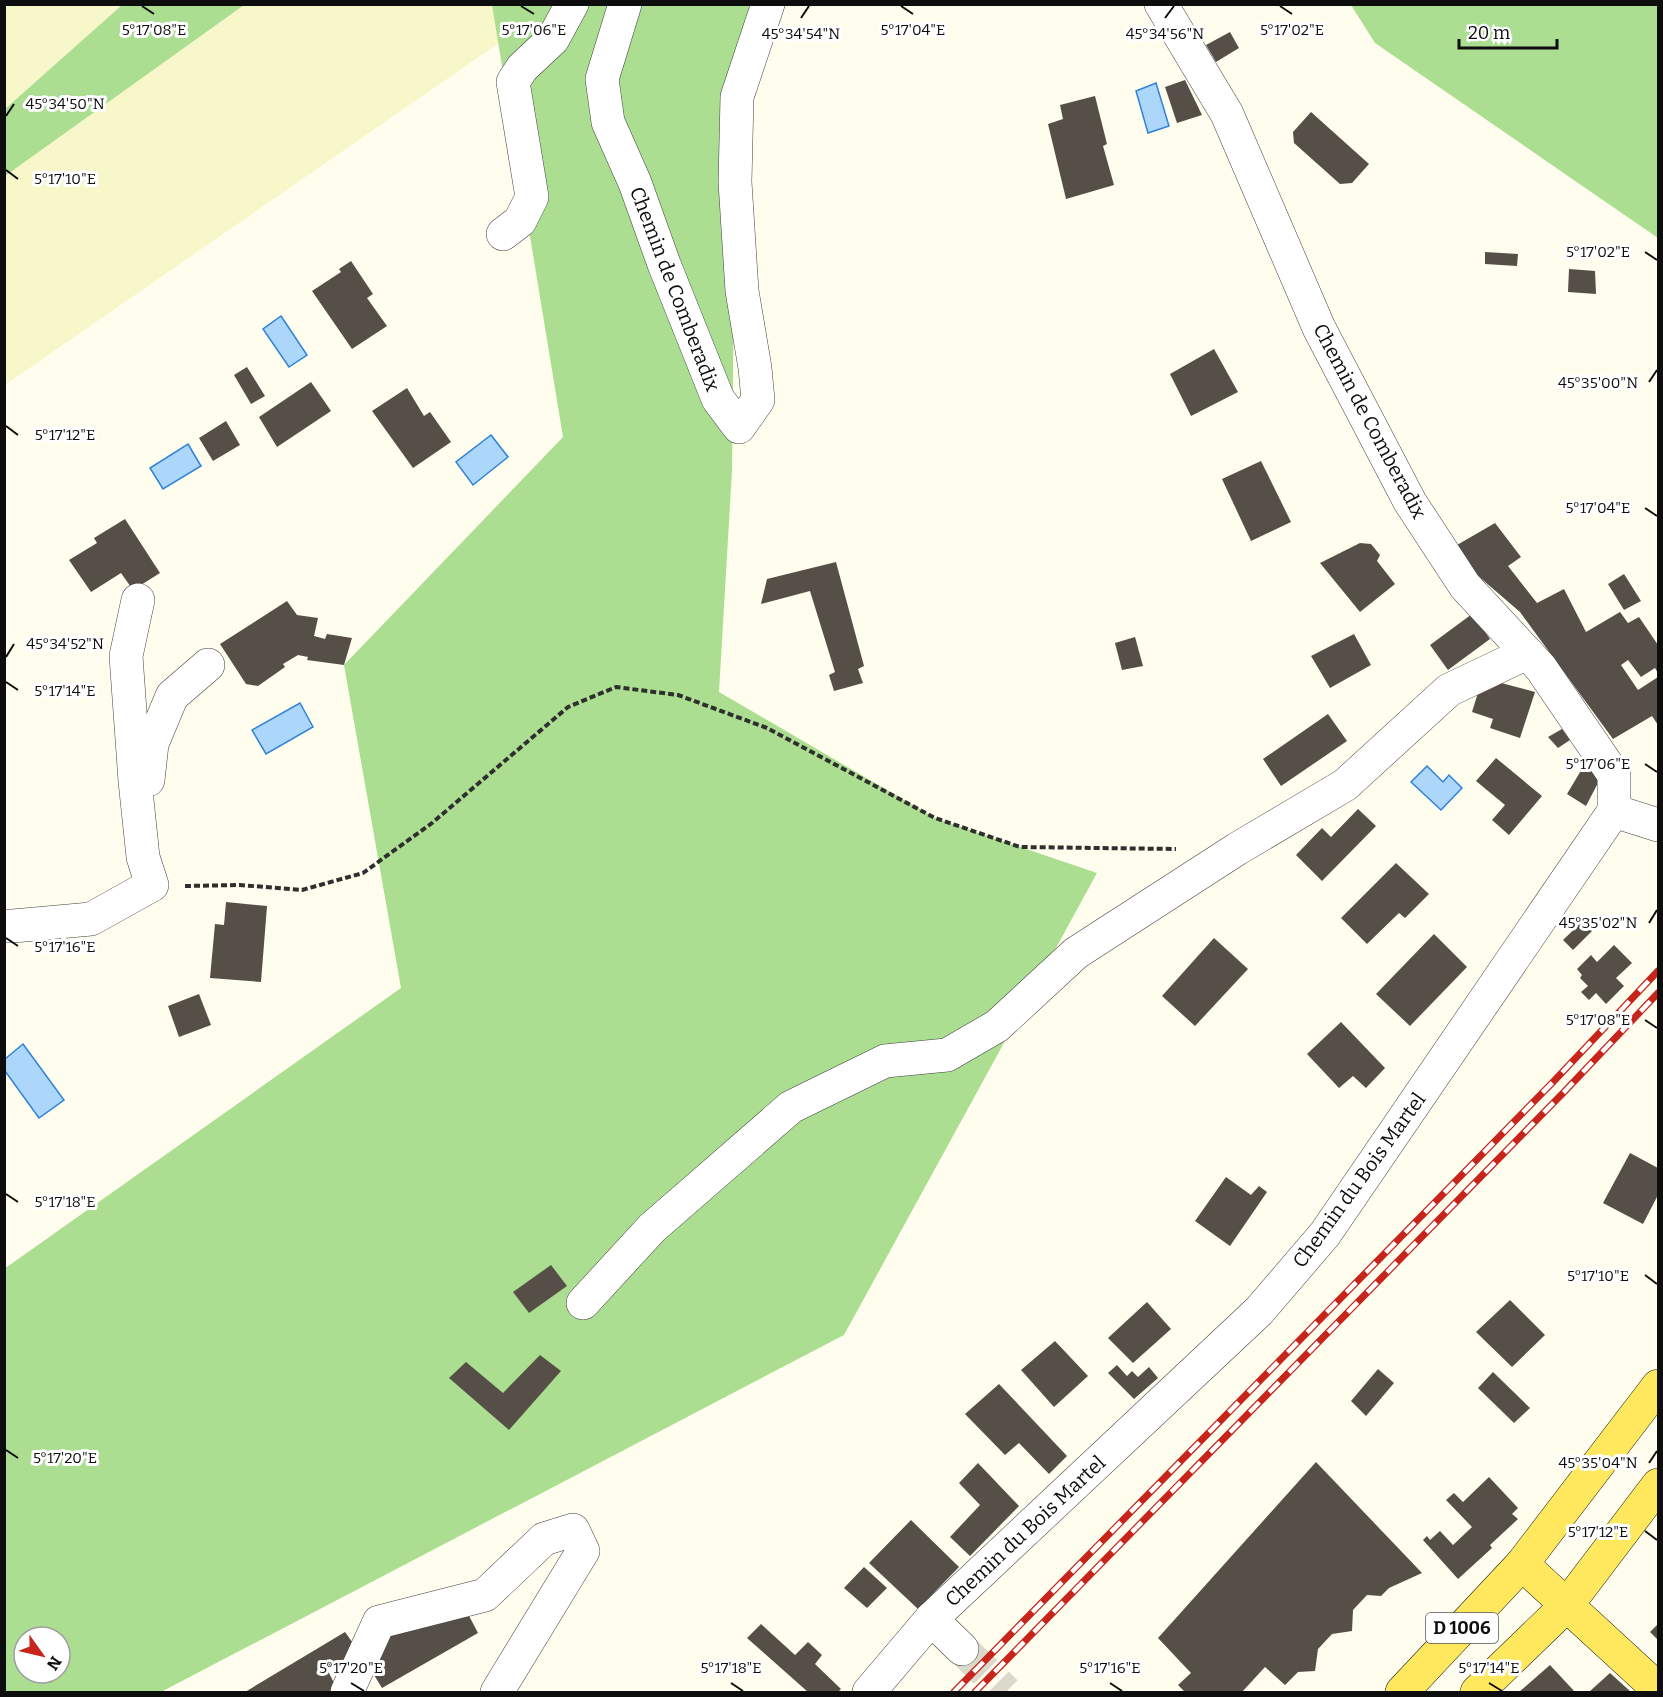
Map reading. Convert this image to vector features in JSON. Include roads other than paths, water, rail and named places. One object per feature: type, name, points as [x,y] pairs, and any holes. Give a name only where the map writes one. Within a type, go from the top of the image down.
[{"type":"main road","name":"D 1006","points":[[1402,1692],[1522,1564],[1659,1386]]},
{"type":"main road","name":"D 1006","points":[[1477,1692],[1502,1671],[1568,1605],[1659,1485]]},
{"type":"main road","points":[[1522,1564],[1659,1689]]},
{"type":"street","points":[[503,234],[520,221],[532,197],[513,82],[522,68],[553,39],[572,4]]},
{"type":"street","name":"Chemin de Comberadix","points":[[625,4],[602,79],[608,122],[635,183],[717,399],[739,428],[758,400],[742,291],[735,182],[737,97],[768,4]]},
{"type":"street","name":"Chemin de Comberadix","points":[[1161,4],[1227,114],[1319,328],[1410,502],[1465,586],[1540,668],[1614,776],[1614,811]]},
{"type":"street","points":[[138,600],[126,657],[135,781],[147,871]]},
{"type":"street","points":[[583,1303],[652,1228],[791,1107],[885,1061],[947,1055],[997,1026],[1076,953],[1236,849],[1345,785],[1449,690],[1527,653]]},
{"type":"street","points":[[4,926],[91,919],[147,871],[147,789],[152,744],[172,696],[208,665]]},
{"type":"street","points":[[1614,811],[1659,825]]},
{"type":"street","name":"Chemin du Bois Martel","points":[[868,1692],[931,1619],[1259,1311],[1325,1234],[1614,811]]},
{"type":"street","points":[[347,1692],[379,1622],[485,1595],[544,1539],[573,1530],[584,1551],[497,1692]]},
{"type":"street","points":[[931,1619],[962,1649]]},
{"type":"water","points":[[1156,83],[1169,126],[1148,133],[1136,91]]},
{"type":"water","points":[[281,316],[307,355],[289,367],[263,329]]},
{"type":"water","points":[[491,435],[508,457],[473,485],[456,462]]},
{"type":"water","points":[[188,444],[201,466],[163,489],[150,468]]},
{"type":"water","points":[[300,703],[313,727],[266,754],[252,730]]},
{"type":"water","points":[[1427,766],[1443,782],[1449,775],[1462,788],[1441,810],[1411,782]]},
{"type":"water","points":[[23,1044],[64,1100],[39,1118],[5,1071],[5,1059]]},
{"type":"tunnel","points":[[962,1649],[1006,1692]]},
{"type":"railway","points":[[954,1692],[1554,1081],[1658,971]]},
{"type":"railway","points":[[975,1692],[1565,1091],[1658,993]]}]
